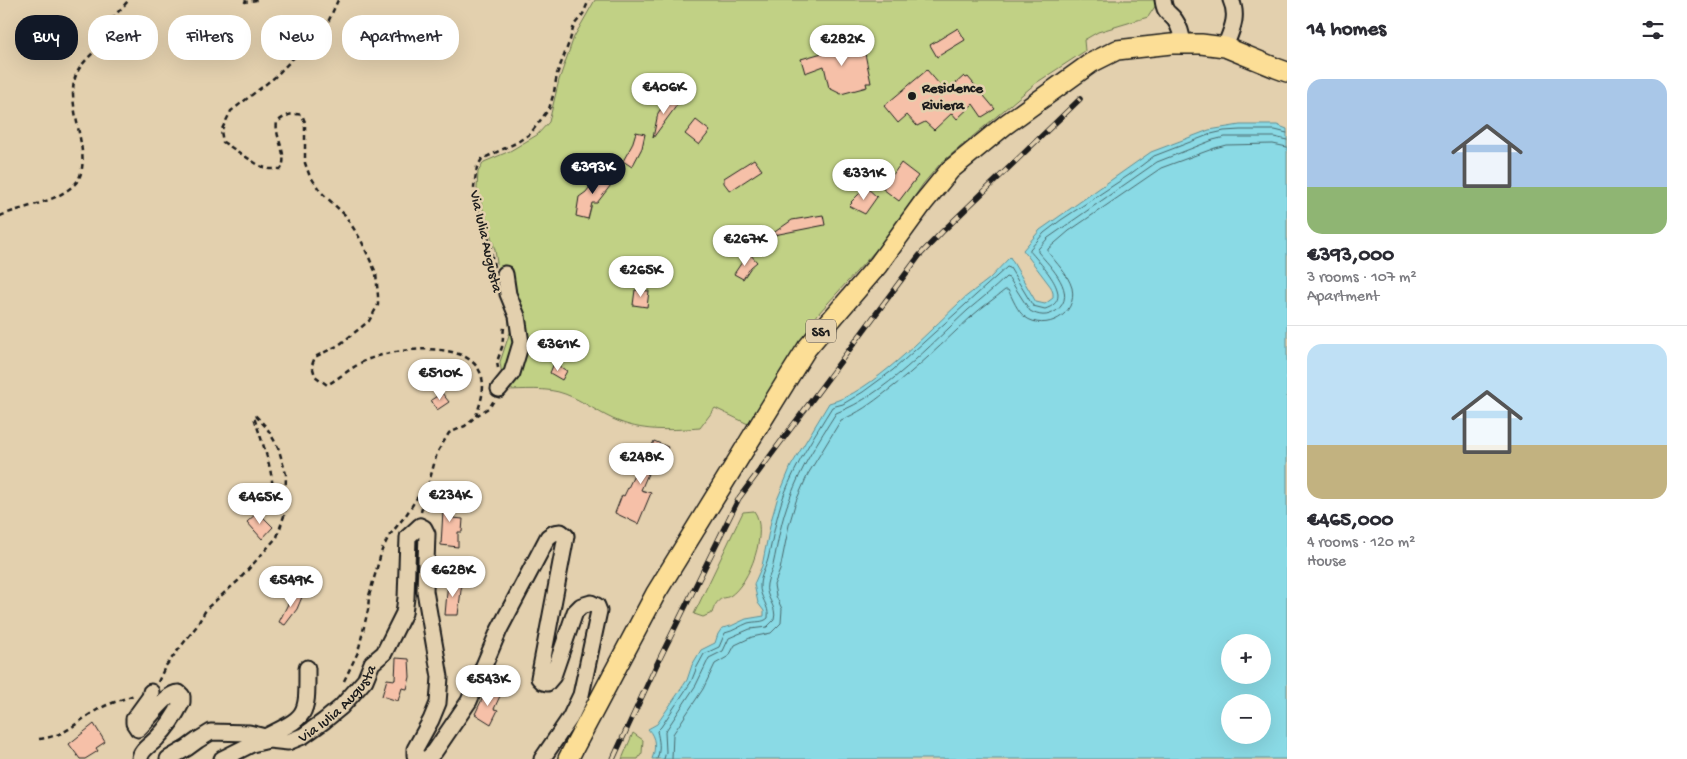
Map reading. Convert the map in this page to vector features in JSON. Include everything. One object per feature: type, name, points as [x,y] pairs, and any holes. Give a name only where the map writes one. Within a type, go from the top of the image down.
[{"type":"main road","name":"SS1","points":[[568,759],[656,593],[807,348],[878,265],[923,203],[950,170],[1012,120],[1071,77],[1104,55],[1117,50],[1192,44],[1223,46],[1287,72]]},
{"type":"street","points":[[1163,0],[1169,16],[1174,19],[1180,30],[1192,44]]},
{"type":"street","points":[[1223,46],[1235,20],[1234,6],[1231,0]]},
{"type":"street","points":[[499,389],[512,373],[521,343],[517,316],[500,273]]},
{"type":"street","points":[[415,530],[424,528],[427,534],[424,591],[440,678],[438,704],[415,749],[415,754],[421,759]]},
{"type":"street","name":"Via Iulia Augusta","points":[[222,759],[267,738],[288,742],[303,736],[341,707],[365,680],[372,663],[384,653],[404,613],[408,537],[415,530]]},
{"type":"street","points":[[427,759],[435,751],[469,701],[499,630],[548,537],[554,533],[561,532],[566,536],[540,680],[547,683],[553,676],[575,612],[580,606],[591,603],[597,606],[599,611],[580,695],[570,718],[542,759]]},
{"type":"street","points":[[168,759],[211,732],[249,733],[267,738],[301,716],[305,710],[307,700],[307,668]]},
{"type":"street","points":[[140,759],[140,755],[158,738],[182,702],[182,696],[179,693],[170,695],[148,721],[138,729],[134,719],[152,692]]},
{"type":"path","points":[[0,216],[38,204],[62,193],[74,185],[81,176],[82,152],[73,110],[75,78],[82,66],[101,44],[110,23],[129,0]]},
{"type":"path","points":[[246,0],[245,2],[257,0]]},
{"type":"path","points":[[338,0],[329,20],[308,43],[274,77],[231,111],[221,131],[223,142],[260,166],[269,170],[282,170],[284,164],[282,149],[275,132],[277,122],[287,115],[302,115],[305,122],[305,163],[310,174],[320,191],[345,215],[376,273],[378,306],[369,321],[339,345],[315,358],[312,365],[315,376],[327,385],[357,365],[388,352],[429,349],[453,353],[472,360],[478,368],[482,379],[482,398],[476,416]]},
{"type":"path","name":"Via Iulia Augusta","points":[[500,273],[476,201],[474,187],[477,167],[482,159],[516,144],[530,134],[549,109],[557,74],[574,25],[583,14],[590,0]]},
{"type":"path","points":[[415,530],[437,453],[449,433],[465,426],[490,407],[499,389],[498,362],[502,347],[504,321]]},
{"type":"path","points":[[39,739],[54,737],[70,729],[100,708],[140,693],[152,692],[165,667],[196,627],[207,608],[238,581],[277,537],[285,512],[286,474],[278,447],[267,428],[256,416],[254,417],[273,483],[269,503],[264,510]]},
{"type":"path","points":[[341,707],[340,693],[358,652],[368,610],[369,596],[382,550],[389,536],[417,498],[427,491]]},
{"type":"green space","points":[[595,0],[1162,0],[1158,2],[1148,17],[1098,32],[1084,40],[1085,51],[1036,83],[940,164],[923,184],[886,239],[818,314],[748,424],[715,408],[700,428],[670,430],[650,429],[620,422],[572,397],[551,390],[504,390],[500,362],[510,332],[495,250],[477,189],[478,172],[484,162],[510,151],[537,135],[549,122],[559,80],[574,37]]},
{"type":"green space","points":[[754,511],[758,520],[758,543],[755,556],[744,580],[730,596],[719,601],[712,613],[703,617],[694,614],[743,512]]},
{"type":"green space","points":[[633,733],[643,740],[642,753],[638,759],[622,759]]},
{"type":"water","points":[[1240,125],[1277,125],[1287,129],[1287,759],[652,759],[654,743],[653,736],[648,729],[657,724],[679,692],[687,680],[692,665],[701,650],[715,643],[722,628],[746,619],[764,616],[764,611],[758,603],[754,584],[762,566],[777,500],[791,466],[829,403],[845,397],[880,375],[962,300],[989,279],[1010,257],[1036,302],[1045,304],[1053,298],[1051,287],[1023,250],[1040,230],[1151,152],[1209,130]]},
{"type":"building","points":[[958,28],[965,40],[937,57],[930,45]]},
{"type":"building","points":[[862,39],[871,83],[866,83],[867,87],[841,94],[829,88],[824,66],[805,73],[801,59],[836,49],[835,45]]},
{"type":"building","points":[[927,70],[946,92],[964,76],[968,77],[995,109],[982,117],[973,104],[957,119],[952,113],[934,130],[925,122],[917,126],[907,115],[898,123],[884,106]]},
{"type":"building","points":[[668,99],[677,105],[653,138],[658,113]]},
{"type":"building","points":[[696,120],[710,131],[699,145],[685,134]]},
{"type":"building","points":[[636,132],[645,134],[642,148],[632,167],[623,161],[632,145]]},
{"type":"building","points":[[754,159],[762,170],[730,191],[724,183],[724,178]]},
{"type":"building","points":[[901,163],[918,176],[899,201],[883,189]]},
{"type":"building","points":[[607,172],[614,181],[597,203],[592,203],[588,219],[576,216],[579,197],[586,192],[595,180]]},
{"type":"building","points":[[866,187],[877,197],[865,214],[849,206]]},
{"type":"building","points":[[823,215],[825,225],[769,236],[792,220]]},
{"type":"building","points":[[750,254],[757,262],[743,279],[734,274],[744,259]]},
{"type":"building","points":[[635,290],[649,291],[647,307],[633,305]]},
{"type":"building","points":[[554,363],[567,371],[562,380],[550,373]]},
{"type":"building","points":[[442,393],[449,402],[437,410],[431,400]]},
{"type":"building","points":[[654,441],[668,447],[657,472],[650,469],[641,490],[651,493],[638,524],[615,513],[622,495],[624,496],[644,455],[647,457]]},
{"type":"building","points":[[444,494],[456,494],[453,518],[463,519],[462,532],[458,532],[458,547],[441,545]]},
{"type":"building","points":[[258,512],[273,527],[262,539],[247,522]]},
{"type":"building","points":[[448,581],[462,582],[458,615],[445,615]]},
{"type":"building","points":[[294,592],[302,597],[297,609],[285,625],[279,622]]},
{"type":"building","points":[[396,658],[409,659],[410,677],[407,689],[402,688],[398,701],[382,696],[387,679],[395,680]]},
{"type":"building","points":[[487,689],[500,696],[494,709],[498,710],[491,724],[475,714]]},
{"type":"building","points":[[94,724],[105,742],[96,748],[98,751],[85,759],[80,759],[69,744]]},
{"type":"railway","points":[[613,759],[656,666],[739,498],[919,256],[1080,99]]},
{"type":"place","name":"Residence Riviera","points":[[912,96]]}]
